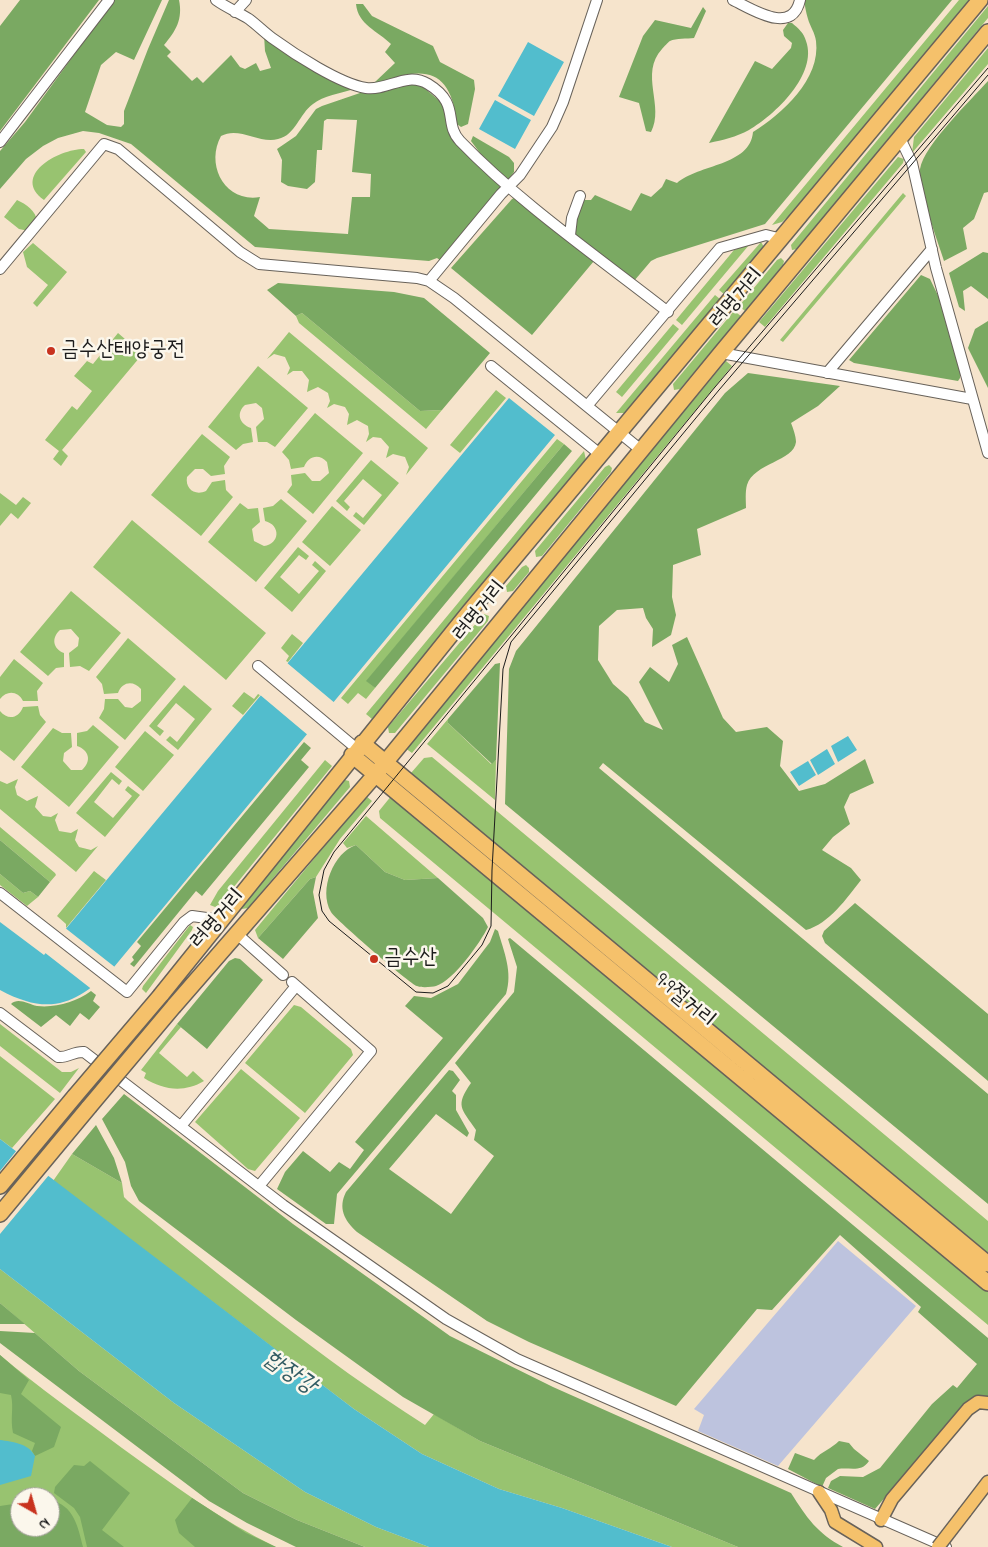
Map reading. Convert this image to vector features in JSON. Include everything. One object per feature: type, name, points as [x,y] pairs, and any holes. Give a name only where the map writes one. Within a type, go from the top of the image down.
[{"type":"highway","name":"려명거리","points":[[0,1186],[161,995],[357,749],[980,0]]},
{"type":"highway","name":"려명거리","points":[[0,1214],[236,933],[375,775],[721,352],[988,32]]},
{"type":"highway","name":"9·9절거리","points":[[357,749],[385,763],[988,1264]]},
{"type":"highway","name":"9·9절거리","points":[[357,749],[375,775],[988,1283]]},
{"type":"main road","points":[[881,1520],[892,1499],[968,1409],[978,1402],[988,1403]]},
{"type":"main road","points":[[938,1547],[988,1482]]},
{"type":"main road","points":[[819,1492],[831,1510],[835,1522],[876,1547]]},
{"type":"street","points":[[0,142],[108,0]]},
{"type":"street","points":[[216,0],[248,19],[272,38],[311,63],[357,86],[368,88],[401,79],[416,79],[438,91],[448,104],[454,132],[458,139],[510,186],[668,312]]},
{"type":"street","points":[[235,12],[246,0]]},
{"type":"street","points":[[429,281],[528,166],[552,128],[563,102],[597,0]]},
{"type":"street","points":[[733,0],[773,19],[783,19],[791,15],[799,6],[800,0]]},
{"type":"street","points":[[900,138],[912,163],[932,249],[988,453]]},
{"type":"street","points":[[0,269],[104,144],[118,149],[240,252],[259,264],[402,276],[429,281],[454,298],[641,450]]},
{"type":"street","points":[[570,235],[572,218],[580,196]]},
{"type":"street","points":[[587,406],[720,248],[766,235],[782,239]]},
{"type":"street","points":[[827,373],[932,249]]},
{"type":"street","points":[[721,352],[827,373],[972,398]]},
{"type":"street","points":[[492,366],[601,455]]},
{"type":"street","points":[[258,666],[357,749]]},
{"type":"street","points":[[0,893],[128,992],[184,922],[192,916],[221,920]]},
{"type":"street","points":[[236,933],[283,974]]},
{"type":"street","points":[[181,1126],[294,984],[371,1051],[259,1186]]},
{"type":"street","points":[[0,1013],[58,1057],[67,1058],[78,1052],[84,1052],[259,1186],[446,1318],[518,1360],[946,1547]]},
{"type":"shaded area","points":[[838,1241],[916,1306],[778,1466],[698,1431],[704,1415],[694,1409]]},
{"type":"green space","points":[[20,0],[99,0],[0,131],[0,26]]},
{"type":"green space","points":[[114,0],[162,0],[134,60],[116,52],[101,65],[85,112],[107,125],[121,127],[124,124],[124,111],[169,0],[179,0],[180,13],[175,30],[164,45],[171,52],[167,56],[192,81],[197,77],[203,83],[231,55],[240,67],[245,69],[256,63],[260,71],[271,68],[265,51],[264,35],[354,89],[317,101],[308,108],[293,129],[284,137],[271,140],[235,133],[221,136],[215,159],[221,180],[237,194],[248,197],[260,197],[254,216],[269,229],[348,234],[352,197],[370,197],[371,174],[352,172],[357,120],[327,119],[324,121],[322,150],[317,150],[315,182],[307,189],[288,186],[281,182],[282,160],[277,149],[296,136],[316,109],[360,93],[401,83],[423,87],[441,102],[446,111],[449,128],[504,185],[441,261],[437,258],[429,261],[255,247],[131,144],[99,133],[83,131],[58,138],[43,146],[26,159],[0,189],[0,151],[25,122]]},
{"type":"green space","points":[[804,0],[952,0],[765,224],[657,258],[651,261],[634,281],[575,235],[576,219],[583,200],[591,200],[595,195],[631,211],[641,193],[651,197],[662,187],[666,179],[677,183],[686,177],[722,163],[743,152],[750,143],[753,132],[776,116],[787,105],[806,82],[812,69],[816,55],[816,41],[807,17]]},
{"type":"green space","points":[[959,0],[969,0],[790,215],[782,222],[772,225]]},
{"type":"green space","points":[[356,4],[363,4],[372,16],[433,46],[440,62],[474,80],[475,89],[468,124],[461,127],[457,124],[454,105],[449,91],[432,76],[408,74],[377,84],[375,82],[395,63],[385,52],[391,44],[369,27],[360,17]]},
{"type":"green space","points":[[988,6],[988,18],[797,249],[792,250],[791,245]]},
{"type":"green space","points":[[703,7],[706,11],[694,38],[670,41],[655,59],[652,79],[655,122],[651,132],[646,131],[639,103],[619,97],[643,36],[655,20],[691,28]]},
{"type":"green space","points":[[788,23],[792,23],[799,29],[806,41],[808,54],[806,67],[800,80],[782,104],[749,130],[739,135],[709,143],[755,61],[772,69],[791,48],[792,43],[784,36],[783,30]]},
{"type":"green space","points":[[988,48],[988,64],[912,153],[914,137]]},
{"type":"green space","points":[[988,81],[988,192],[984,193],[974,219],[963,228],[967,249],[944,261],[925,201],[920,169],[923,159],[939,136]]},
{"type":"green space","points":[[473,136],[509,157],[514,163],[514,172],[508,180],[483,157],[471,141]]},
{"type":"green space","points":[[84,149],[86,152],[44,200],[35,191],[33,182],[35,173],[51,159],[73,150]]},
{"type":"green space","points":[[898,157],[904,159],[903,163],[765,327],[759,322]]},
{"type":"green space","points":[[903,193],[906,196],[783,342],[780,340]]},
{"type":"green space","points":[[516,197],[594,261],[532,335],[451,268],[512,199]]},
{"type":"green space","points":[[17,200],[30,208],[35,214],[37,221],[34,220],[28,228],[29,231],[19,229],[4,217]]},
{"type":"green space","points":[[761,242],[764,247],[724,294],[719,290]]},
{"type":"green space","points":[[33,243],[67,272],[37,307],[33,303],[48,285],[27,267],[23,252]]},
{"type":"green space","points":[[749,245],[682,325],[676,320],[734,250]]},
{"type":"green space","points":[[983,252],[988,253],[988,299],[971,286],[963,291],[965,311],[959,307],[949,273]]},
{"type":"green space","points":[[781,258],[784,261],[783,265],[745,311],[739,306],[777,260]]},
{"type":"green space","points":[[921,275],[930,279],[944,308],[960,373],[958,381],[854,363],[849,360]]},
{"type":"green space","points":[[278,283],[394,292],[424,298],[490,353],[442,410],[420,411],[302,313],[296,316],[267,290]]},
{"type":"green space","points":[[715,295],[720,299],[629,409],[624,413],[616,413]]},
{"type":"green space","points":[[734,311],[741,316],[680,389],[674,390],[673,384]]},
{"type":"green space","points":[[302,313],[420,411],[442,410],[426,429],[299,323],[296,316]]},
{"type":"green space","points":[[988,321],[988,388],[968,348],[975,329]]},
{"type":"green space","points":[[673,324],[679,329],[622,397],[616,392]]},
{"type":"green space","points":[[289,332],[428,448],[406,475],[409,467],[405,457],[393,454],[386,458],[389,447],[381,438],[373,437],[366,442],[369,434],[368,426],[357,420],[347,425],[349,414],[345,407],[334,404],[327,408],[330,401],[328,393],[318,387],[307,392],[309,380],[302,371],[293,371],[287,375],[290,368],[285,357],[274,354],[267,359]]},
{"type":"green space","points":[[118,333],[139,351],[140,357],[62,450],[68,456],[61,466],[53,459],[59,451],[45,440],[72,406],[77,410],[92,391],[74,376],[87,361],[93,364]]},
{"type":"green space","points":[[726,361],[732,366],[412,753],[405,748]]},
{"type":"green space","points":[[258,366],[308,408],[275,447],[267,442],[258,442],[256,427],[264,419],[262,408],[256,403],[245,405],[240,411],[240,418],[244,424],[251,428],[253,442],[243,444],[236,450],[208,427]]},
{"type":"green space","points":[[748,373],[840,386],[818,406],[791,423],[796,440],[794,448],[751,478],[746,488],[746,508],[697,529],[701,555],[673,565],[672,597],[676,615],[671,635],[652,647],[653,629],[646,618],[643,608],[617,610],[599,626],[598,660],[613,684],[628,697],[645,722],[663,730],[639,682],[650,667],[669,682],[678,664],[672,645],[687,637],[723,718],[736,732],[767,727],[783,741],[780,766],[799,791],[825,784],[865,759],[874,783],[850,794],[844,807],[850,824],[833,837],[822,850],[851,868],[861,880],[830,916],[806,930],[603,763],[599,768],[988,1094],[988,1204],[505,804],[509,669],[516,651],[725,393]]},
{"type":"green space","points":[[496,390],[506,398],[460,453],[450,445]]},
{"type":"green space","points":[[315,413],[363,453],[313,514],[287,492],[292,485],[291,475],[305,473],[312,481],[320,481],[329,473],[327,462],[321,457],[314,457],[308,460],[304,467],[291,469],[289,460],[282,452]]},
{"type":"green space","points":[[202,434],[230,457],[224,466],[225,474],[211,476],[203,469],[195,469],[187,477],[189,488],[198,493],[206,491],[212,482],[225,480],[226,490],[233,497],[201,536],[151,495]]},
{"type":"green space","points":[[557,439],[564,444],[367,681],[375,688],[366,699],[358,693],[348,704],[341,698]]},
{"type":"green space","points":[[564,444],[572,451],[375,688],[366,681]]},
{"type":"green space","points":[[584,451],[586,460],[584,464],[372,719],[366,714]]},
{"type":"green space","points":[[371,460],[399,483],[364,525],[353,516],[356,512],[363,518],[382,495],[363,479],[344,501],[350,507],[347,511],[336,501]]},
{"type":"green space","points":[[609,465],[612,468],[611,472],[542,556],[536,557],[535,551],[605,467]]},
{"type":"green space","points":[[0,493],[16,505],[23,497],[31,503],[18,519],[11,513],[0,526]]},
{"type":"green space","points":[[281,499],[307,521],[256,582],[208,542],[240,503],[248,509],[258,508],[260,522],[252,529],[254,541],[264,546],[269,545],[276,538],[276,530],[274,526],[265,521],[263,508],[273,506]]},
{"type":"green space","points":[[332,506],[361,530],[330,566],[302,542]]},
{"type":"green space","points":[[132,520],[266,633],[226,680],[93,567]]},
{"type":"green space","points":[[298,547],[309,556],[306,560],[299,555],[280,577],[299,594],[319,571],[312,565],[315,561],[326,571],[292,612],[264,588]]},
{"type":"green space","points":[[526,565],[529,568],[529,572],[513,591],[507,592],[506,586],[522,567]]},
{"type":"green space","points":[[71,591],[121,633],[89,671],[80,666],[70,667],[69,653],[78,646],[79,638],[71,629],[60,630],[55,636],[54,643],[57,649],[64,653],[64,667],[56,668],[48,676],[20,652]]},
{"type":"green space","points":[[484,614],[489,616],[488,621],[395,733],[389,733],[388,727]]},
{"type":"green space","points":[[292,634],[303,643],[288,662],[286,661],[289,656],[281,648]]},
{"type":"green space","points":[[128,638],[176,679],[125,740],[99,718],[104,709],[105,699],[118,699],[125,707],[132,708],[141,701],[141,689],[131,683],[122,686],[118,693],[104,694],[102,684],[96,677]]},
{"type":"green space","points":[[14,659],[43,683],[37,691],[38,701],[23,701],[18,695],[12,693],[6,694],[0,699],[0,677]]},
{"type":"green space","points":[[500,663],[496,760],[492,764],[448,723],[448,719],[495,664]]},
{"type":"green space","points":[[184,685],[212,709],[178,750],[166,740],[170,736],[177,742],[195,719],[176,703],[157,726],[164,731],[160,736],[149,726]]},
{"type":"green space","points":[[244,692],[254,699],[258,694],[260,695],[243,715],[232,706]]},
{"type":"green space","points":[[38,706],[40,715],[46,722],[14,761],[0,750],[0,711],[6,716],[13,717],[19,714],[23,707]]},
{"type":"green space","points":[[448,719],[448,723],[491,764],[496,760],[495,800],[427,744]]},
{"type":"green space","points":[[93,725],[119,747],[69,807],[21,767],[53,728],[62,733],[71,733],[72,747],[64,753],[63,761],[71,770],[82,770],[87,763],[88,756],[84,750],[77,746],[77,733],[87,731]]},
{"type":"green space","points":[[145,731],[174,755],[143,791],[115,767]]},
{"type":"green space","points":[[304,742],[311,748],[301,760],[309,767],[202,896],[196,891],[134,967],[130,964],[134,960],[132,957],[141,946],[137,942]]},
{"type":"green space","points":[[432,757],[988,1221],[988,1253],[411,773],[424,758]]},
{"type":"green space","points":[[325,760],[332,766],[220,904],[215,907],[210,905],[218,891]]},
{"type":"green space","points":[[111,772],[122,781],[119,785],[112,779],[94,802],[113,818],[132,796],[125,790],[128,786],[140,795],[105,837],[76,813]]},
{"type":"green space","points":[[18,779],[15,787],[17,795],[27,801],[38,796],[35,807],[43,816],[51,817],[58,813],[55,820],[59,831],[71,833],[78,829],[75,840],[79,847],[91,850],[98,846],[76,872],[0,809],[0,781],[7,784]]},
{"type":"green space","points":[[345,780],[349,781],[350,787],[248,908],[242,909],[242,903]]},
{"type":"green space","points":[[392,795],[988,1292],[988,1325],[380,818],[379,811]]},
{"type":"green space","points":[[366,796],[372,801],[340,839],[316,877],[310,879],[258,938],[255,930]]},
{"type":"green space","points":[[366,816],[438,878],[405,880],[385,872],[356,845],[347,848],[343,843]]},
{"type":"green space","points":[[0,827],[55,873],[56,875],[50,882],[0,840]]},
{"type":"green space","points":[[0,840],[50,882],[38,897],[30,891],[23,893],[0,874]]},
{"type":"green space","points":[[356,845],[385,872],[405,880],[438,878],[483,918],[488,927],[484,934],[466,960],[443,982],[436,986],[424,987],[411,983],[331,912],[327,903],[326,893],[330,873],[341,855]]},
{"type":"green space","points":[[94,871],[106,880],[66,928],[66,924],[57,916]]},
{"type":"green space","points":[[0,874],[23,893],[30,891],[38,897],[27,906],[0,885]]},
{"type":"green space","points":[[316,877],[313,892],[318,918],[283,959],[258,938],[310,879]]},
{"type":"green space","points":[[855,903],[988,1014],[988,1081],[825,943],[822,936],[824,931]]},
{"type":"green space","points":[[190,925],[193,927],[192,930],[146,993],[142,989],[143,986]]},
{"type":"green space","points":[[495,929],[498,931],[507,962],[509,978],[506,994],[337,1194],[334,1224],[326,1224],[277,1189],[285,1172],[303,1151],[330,1172],[339,1162],[350,1169],[364,1150],[355,1142],[443,1038],[405,1006],[414,996],[431,998],[458,984],[490,942]]},
{"type":"green space","points":[[510,938],[988,1338],[988,1397],[935,1440],[875,1509],[828,1488],[831,1481],[840,1476],[863,1477],[880,1468],[932,1404],[953,1385],[957,1388],[977,1364],[918,1312],[921,1307],[840,1235],[772,1310],[757,1309],[676,1406],[529,1342],[487,1321],[357,1232],[349,1223],[343,1209],[346,1192],[449,1070],[453,1071],[460,1080],[452,1091],[456,1095],[456,1110],[469,1133],[467,1137],[436,1114],[389,1169],[451,1214],[494,1156],[474,1140],[476,1130],[462,1107],[463,1097],[471,1083],[455,1063],[514,992],[517,967],[508,939]]},
{"type":"green space","points":[[235,958],[240,959],[263,980],[207,1049],[177,1024],[229,961]]},
{"type":"green space","points":[[91,991],[96,995],[93,1001],[100,1007],[89,1020],[80,1013],[70,1026],[56,1015],[41,1027],[11,1004],[20,1001],[37,1006],[58,1005],[72,1001]]},
{"type":"green space","points":[[294,1005],[301,1007],[351,1049],[353,1055],[305,1113],[245,1063]]},
{"type":"green space","points":[[0,1024],[62,1072],[71,1072],[79,1068],[60,1093],[0,1046]]},
{"type":"green space","points":[[177,1024],[181,1027],[159,1053],[187,1077],[193,1071],[204,1081],[189,1087],[174,1088],[159,1085],[144,1078],[146,1073],[141,1070]]},
{"type":"green space","points":[[0,1056],[55,1099],[12,1148],[0,1139]]},
{"type":"green space","points":[[241,1069],[300,1118],[255,1171],[248,1169],[195,1122]]},
{"type":"green space","points":[[124,1094],[293,1224],[450,1336],[553,1387],[791,1493],[813,1524],[826,1536],[843,1547],[738,1547],[480,1441],[403,1397],[296,1320],[139,1201],[131,1186],[125,1162],[102,1119]]},
{"type":"green space","points":[[96,1125],[114,1158],[122,1183],[72,1154]]},
{"type":"green space","points":[[72,1154],[122,1183],[124,1197],[128,1201],[237,1289],[348,1373],[425,1425],[434,1414],[480,1441],[738,1547],[672,1547],[562,1508],[499,1489],[422,1454],[354,1409],[53,1181]]},
{"type":"green space","points":[[0,1269],[174,1403],[305,1492],[376,1527],[429,1547],[365,1547],[297,1520],[243,1493],[79,1371],[0,1303]]},
{"type":"green space","points":[[0,1303],[25,1324],[0,1324]]},
{"type":"green space","points":[[0,1331],[35,1333],[79,1371],[243,1493],[297,1520],[365,1547],[296,1547],[247,1523],[209,1501],[0,1343]]},
{"type":"green space","points":[[0,1355],[60,1402],[178,1488],[235,1525],[276,1547],[0,1547]]},
{"type":"green space","points":[[0,1355],[29,1380],[21,1394],[61,1427],[54,1447],[35,1456],[32,1451],[35,1443],[13,1433],[11,1395],[0,1393]]},
{"type":"green space","points":[[839,1441],[849,1443],[869,1461],[866,1465],[859,1468],[838,1469],[826,1478],[822,1487],[788,1469],[795,1453],[814,1460]]},
{"type":"green space","points":[[90,1461],[130,1493],[102,1530],[124,1547],[87,1547],[80,1517],[74,1508],[60,1498],[60,1487],[55,1487],[74,1465],[84,1466]]},
{"type":"green space","points":[[192,1498],[246,1533],[276,1547],[195,1547],[179,1533],[175,1520]]},
{"type":"green space","points":[[10,1504],[10,1537],[60,1537],[60,1504],[74,1518],[83,1547],[0,1547],[0,1506]]},
{"type":"water","points":[[528,42],[564,62],[534,116],[498,96]]},
{"type":"water","points":[[495,100],[531,120],[515,149],[479,129]]},
{"type":"water","points":[[509,398],[555,435],[114,967],[88,990],[75,998],[62,1002],[34,1003],[0,990],[0,922],[44,955]]},
{"type":"water","points":[[848,736],[857,750],[838,762],[831,746]]},
{"type":"water","points":[[827,749],[835,764],[818,775],[810,760]]},
{"type":"water","points":[[808,761],[816,775],[799,786],[790,772]]},
{"type":"water","name":"합장강","points":[[0,1139],[354,1409],[422,1454],[499,1489],[562,1508],[672,1547],[429,1547],[376,1527],[305,1492],[174,1403],[0,1269]]},
{"type":"water","points":[[0,1440],[20,1444],[32,1452],[35,1456],[31,1476],[0,1485]]},
{"type":"pier","points":[[286,662],[336,704],[309,736],[259,694]]},
{"type":"pier","points":[[64,927],[116,968],[94,991],[44,952]]},
{"type":"pier","points":[[17,1150],[49,1175],[0,1234],[0,1171]]},
{"type":"tram line","points":[[988,68],[715,387],[334,852],[324,870],[319,895],[322,911],[329,921],[416,992],[433,993],[448,986],[482,945],[491,926],[492,870],[503,669],[511,642],[719,390],[988,75]]},
{"type":"place","name":"금수산태양궁전","points":[[51,351]]},
{"type":"place","name":"금수산","points":[[374,959]]}]
